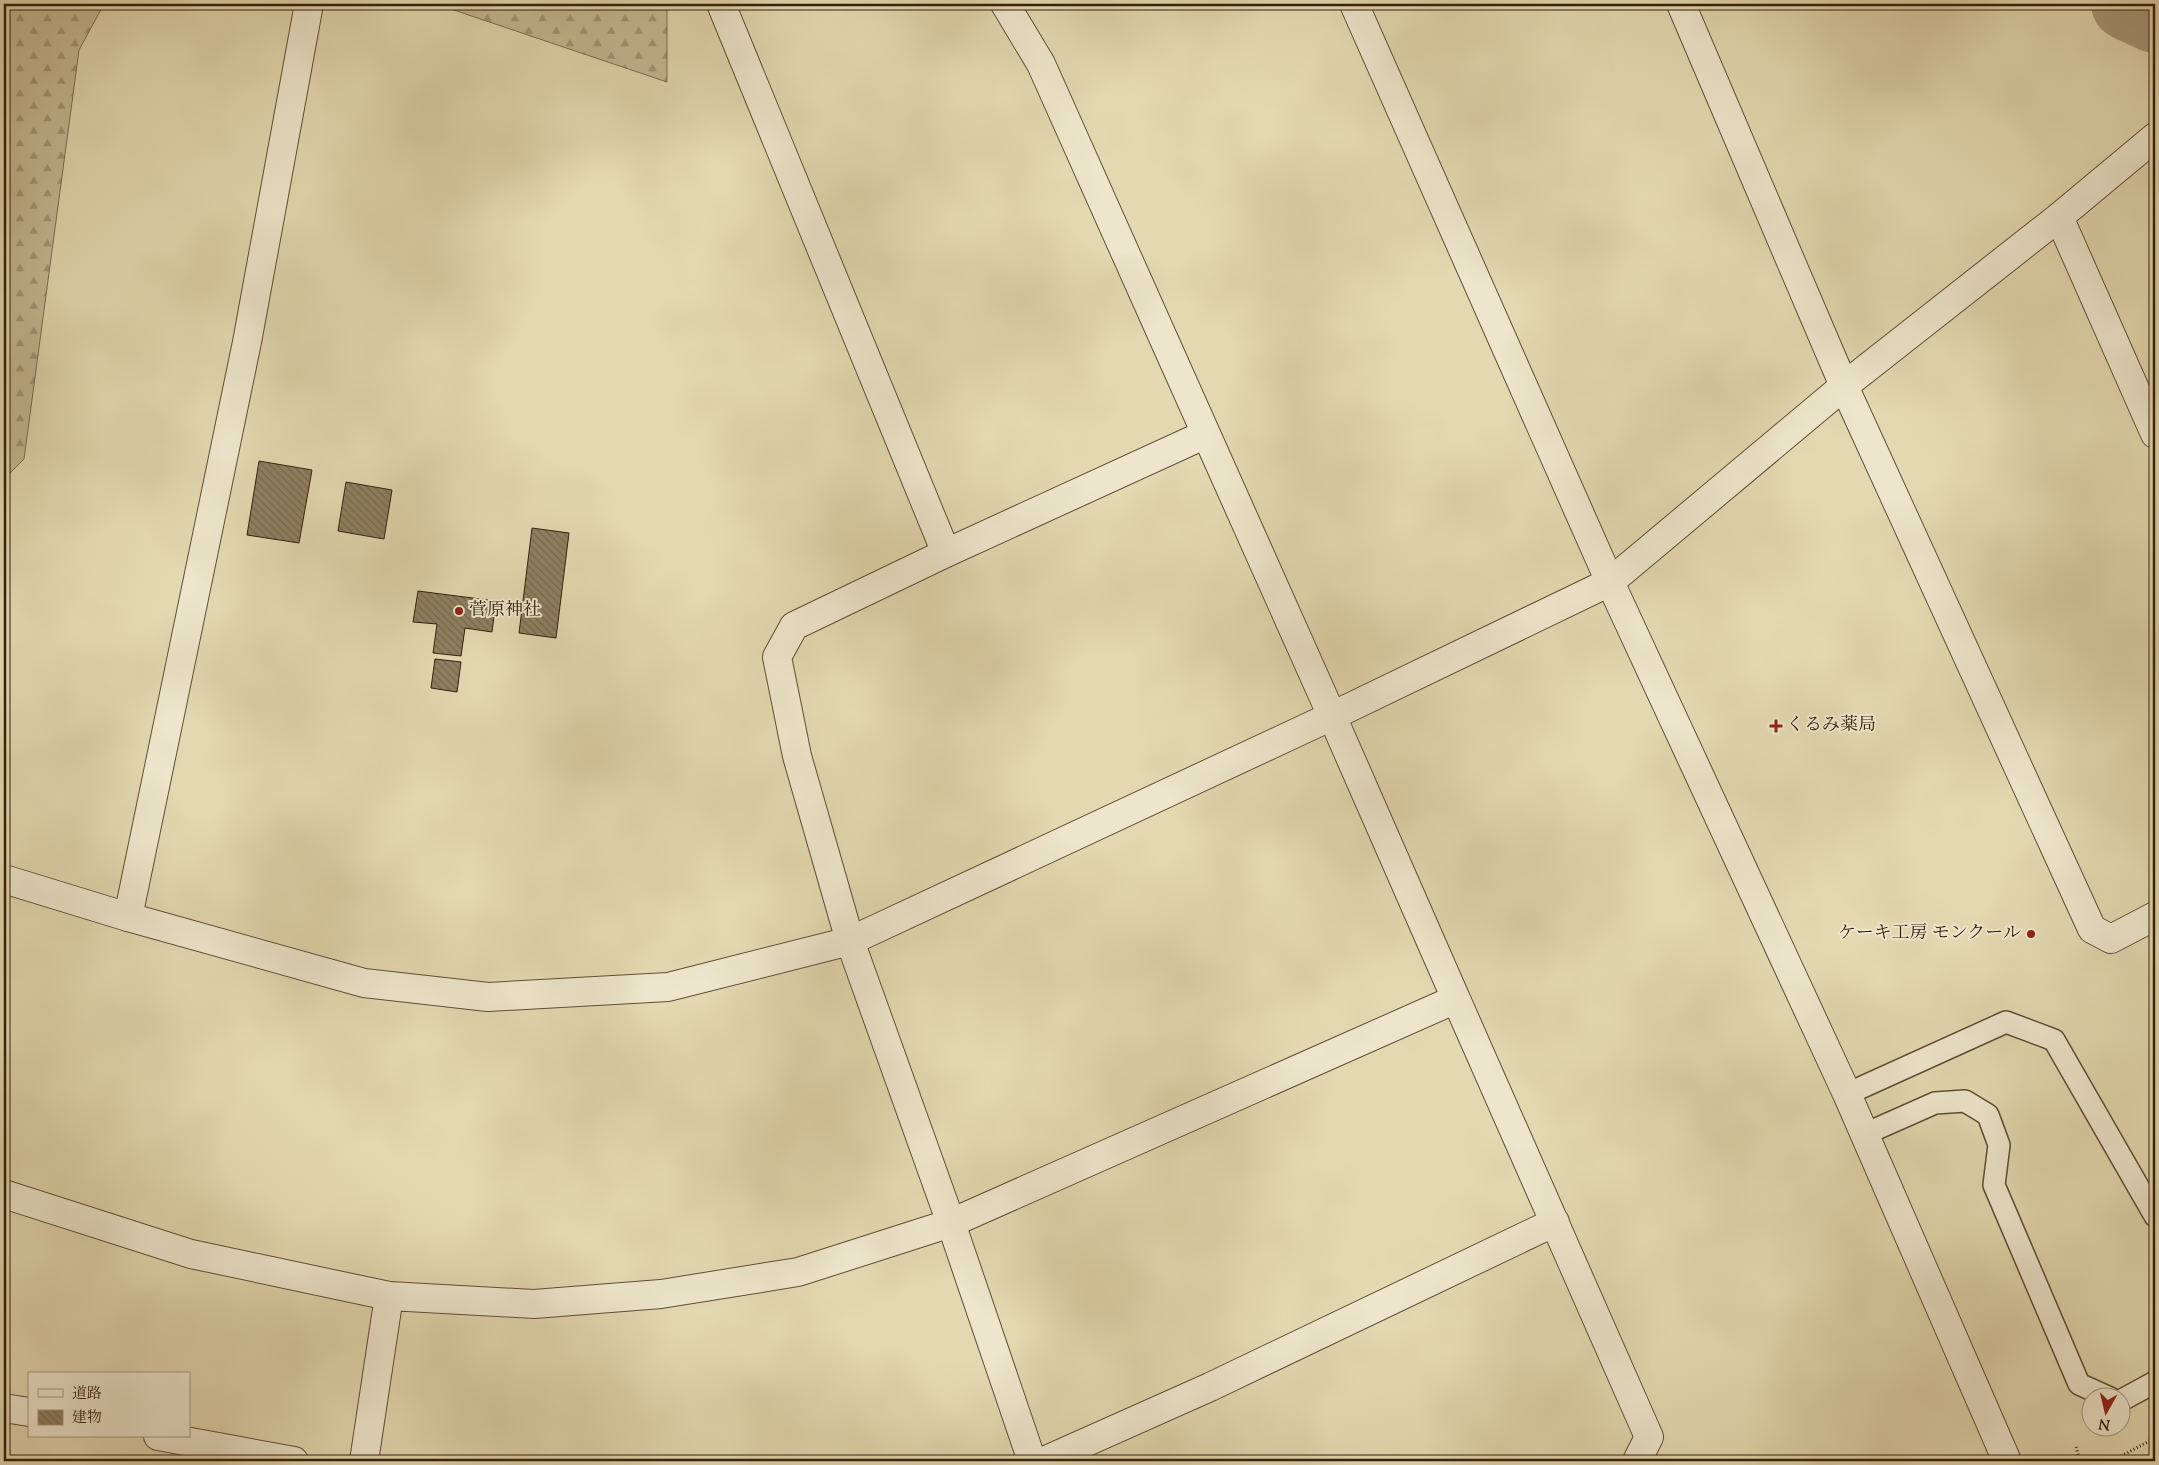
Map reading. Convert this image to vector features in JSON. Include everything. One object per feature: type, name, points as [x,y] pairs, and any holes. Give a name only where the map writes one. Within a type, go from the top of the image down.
[{"type":"street","points":[[128,917],[247,342],[309,4]]},
{"type":"street","points":[[721,4],[946,553]]},
{"type":"street","points":[[1005,4],[1042,64],[1556,1222],[1649,1437],[1637,1461]]},
{"type":"street","points":[[1354,4],[1610,582],[1865,1134],[2007,1461]]},
{"type":"street","points":[[1681,4],[1844,386],[2092,929],[2111,939],[2155,916]]},
{"type":"street","points":[[4,879],[128,917],[364,983],[488,997],[668,987],[850,941],[1332,716],[1610,582],[1844,386],[2059,217],[2155,137]]},
{"type":"street","points":[[2059,217],[2155,434]]},
{"type":"street","points":[[1032,1461],[951,1223],[850,941],[797,756],[777,657],[794,626],[946,553],[1206,434]]},
{"type":"street","points":[[4,1194],[192,1254],[389,1296],[534,1304],[661,1294],[798,1272],[951,1223],[1456,999]]},
{"type":"street","points":[[1044,1461],[1210,1387],[1556,1222]]},
{"type":"street","points":[[364,1461],[389,1296]]},
{"type":"street","points":[[4,1408],[28,1412]]},
{"type":"street","points":[[169,1438],[294,1461]]},
{"type":"lane","points":[[1847,1094],[2006,1022],[2054,1040],[2155,1216]]},
{"type":"lane","points":[[1865,1134],[1935,1103],[1965,1101],[1988,1115],[1999,1145],[1994,1185],[2079,1384],[2088,1388]]},
{"type":"lane","points":[[2132,1395],[2155,1382]]},
{"type":"path","points":[[2112,1461],[2155,1438]]},
{"type":"path","points":[[2076,1447],[2080,1461]]},
{"type":"green space","points":[[4,4],[104,4],[79,50],[24,459],[4,479]]},
{"type":"green space","points":[[436,4],[667,4],[667,82]]},
{"type":"building","points":[[259,461],[312,470],[299,543],[247,535]]},
{"type":"building","points":[[346,482],[392,490],[384,539],[338,531]]},
{"type":"building","points":[[532,528],[569,533],[556,638],[519,633]]},
{"type":"building","points":[[418,591],[496,601],[492,632],[465,628],[461,656],[433,653],[437,624],[413,622]]},
{"type":"building","points":[[435,659],[461,662],[457,692],[431,688]]},
{"type":"waterway","points":[[2127,4],[2155,17]]},
{"type":"place","name":"菅原神社","points":[[459,611]]},
{"type":"place","name":"くるみ薬局","points":[[1776,726]]},
{"type":"place","name":"ケーキ工房 モンクール","points":[[2031,934]]}]
